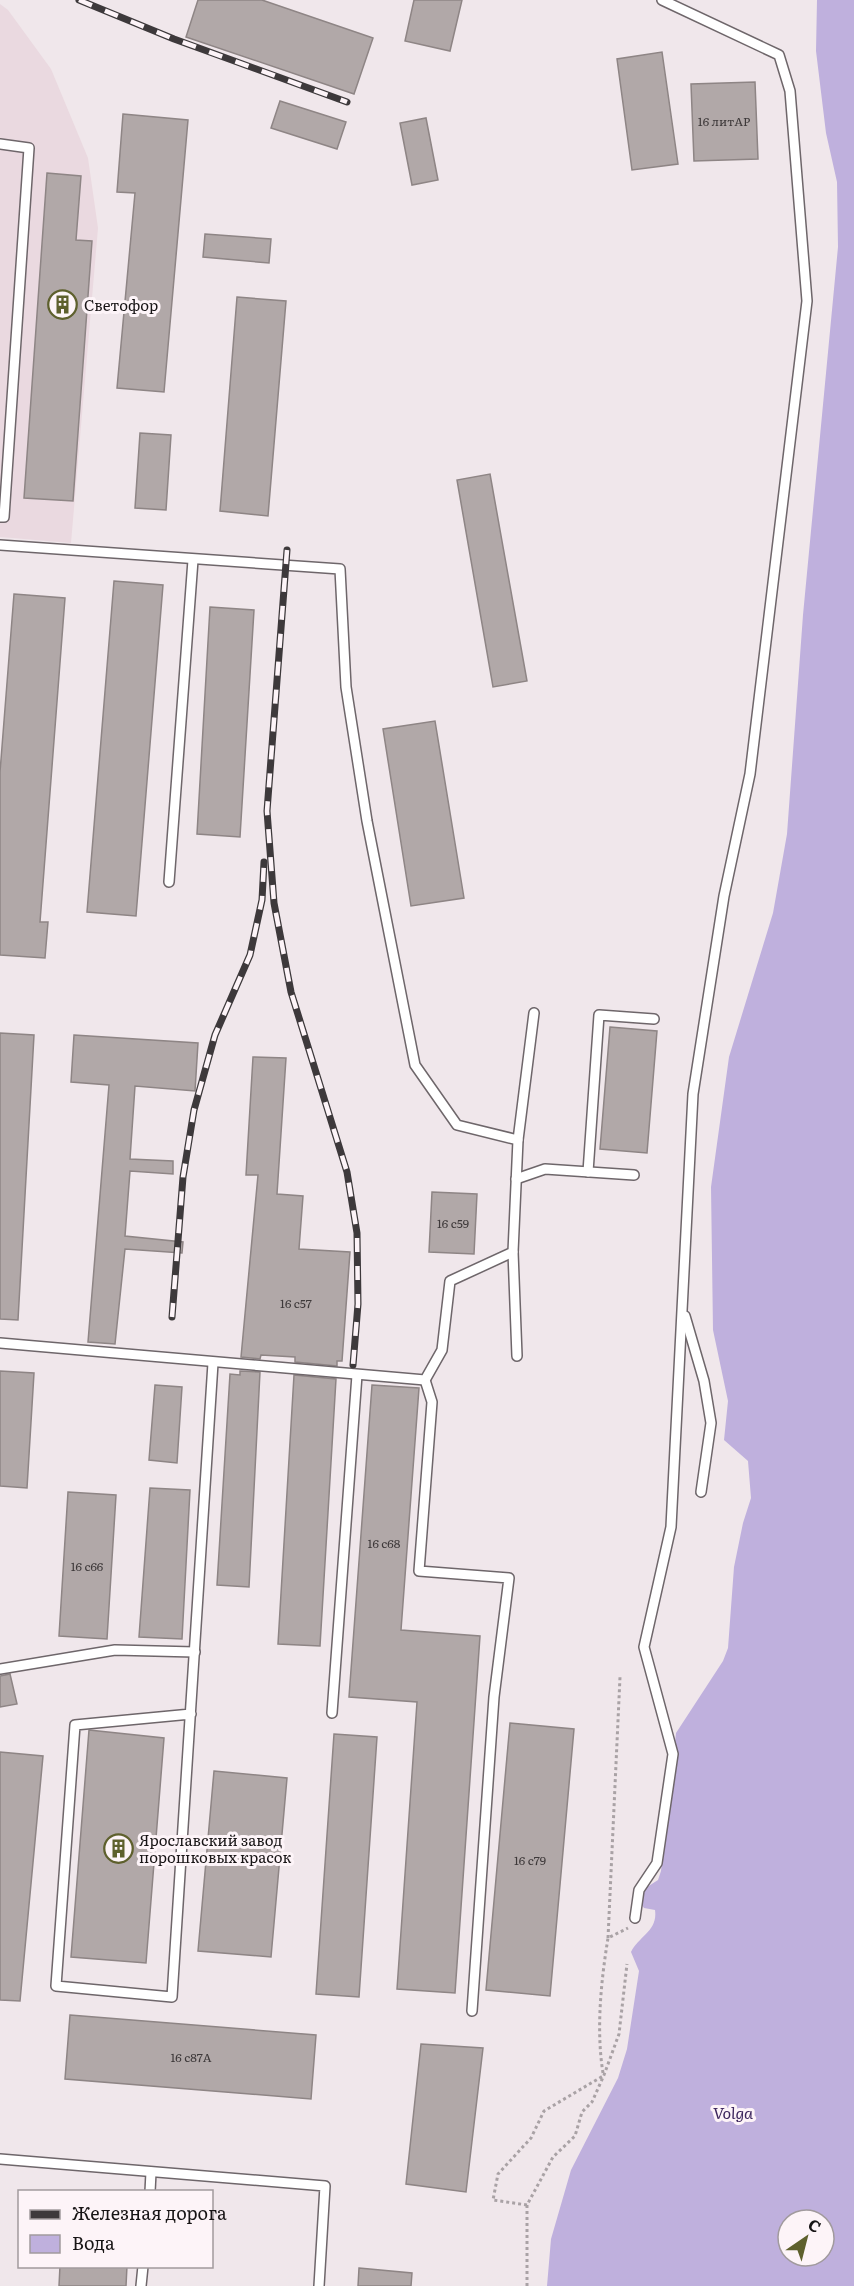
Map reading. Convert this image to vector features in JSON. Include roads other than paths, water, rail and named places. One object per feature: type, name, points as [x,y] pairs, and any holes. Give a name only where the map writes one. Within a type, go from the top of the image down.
[{"type":"lane","points":[[635,1918],[639,1890],[657,1863],[673,1754],[644,1647],[670,1527],[693,1094],[724,896],[750,774],[807,301],[790,91],[779,55],[662,0]]},
{"type":"lane","points":[[0,144],[29,148],[4,517],[0,517]]},
{"type":"lane","points":[[0,545],[340,569],[347,698],[367,821],[415,1065],[457,1125],[518,1140]]},
{"type":"lane","points":[[169,882],[194,560]]},
{"type":"lane","points":[[516,1356],[513,1252],[518,1140],[534,1013]]},
{"type":"lane","points":[[588,1172],[599,1015],[654,1019]]},
{"type":"lane","points":[[516,1179],[545,1169],[634,1175]]},
{"type":"lane","points":[[424,1380],[442,1350],[450,1281],[513,1252]]},
{"type":"lane","points":[[683,1308],[704,1381],[711,1423],[701,1492]]},
{"type":"lane","points":[[0,1343],[424,1380]]},
{"type":"lane","points":[[191,1714],[75,1725],[56,1986],[172,1997],[191,1714],[213,1363]]},
{"type":"lane","points":[[332,1713],[357,1375]]},
{"type":"lane","points":[[424,1380],[432,1401],[419,1571],[509,1578],[494,1697],[471,2011]]},
{"type":"lane","points":[[0,1669],[115,1650],[195,1652]]},
{"type":"lane","points":[[0,2159],[325,2186],[319,2286]]},
{"type":"lane","points":[[150,2190],[151,2172]]},
{"type":"lane","points":[[141,2286],[143,2268]]},
{"type":"water","name":"Volga","points":[[817,0],[854,0],[854,2286],[547,2286],[551,2239],[571,2170],[618,2078],[627,2049],[639,1971],[631,1952],[654,1923],[655,1910],[644,1908],[641,1904],[644,1889],[658,1880],[661,1871],[676,1733],[723,1661],[728,1648],[734,1567],[751,1498],[748,1461],[724,1440],[728,1401],[713,1330],[711,1187],[729,1057],[773,913],[787,834],[803,615],[838,247],[837,182],[826,133],[816,51]]},
{"type":"railway","points":[[79,0],[174,39],[347,102]]},
{"type":"railway","points":[[287,550],[267,811],[274,903],[291,992],[347,1172],[357,1233],[358,1304],[353,1365]]},
{"type":"railway","points":[[172,1317],[183,1177],[194,1110],[215,1035],[250,955],[262,900],[264,862]]},
{"type":"place","name":"Светофор","points":[[63,304]]},
{"type":"place","name":"Ярославский завод порошковых красок","points":[[118,1848]]}]
